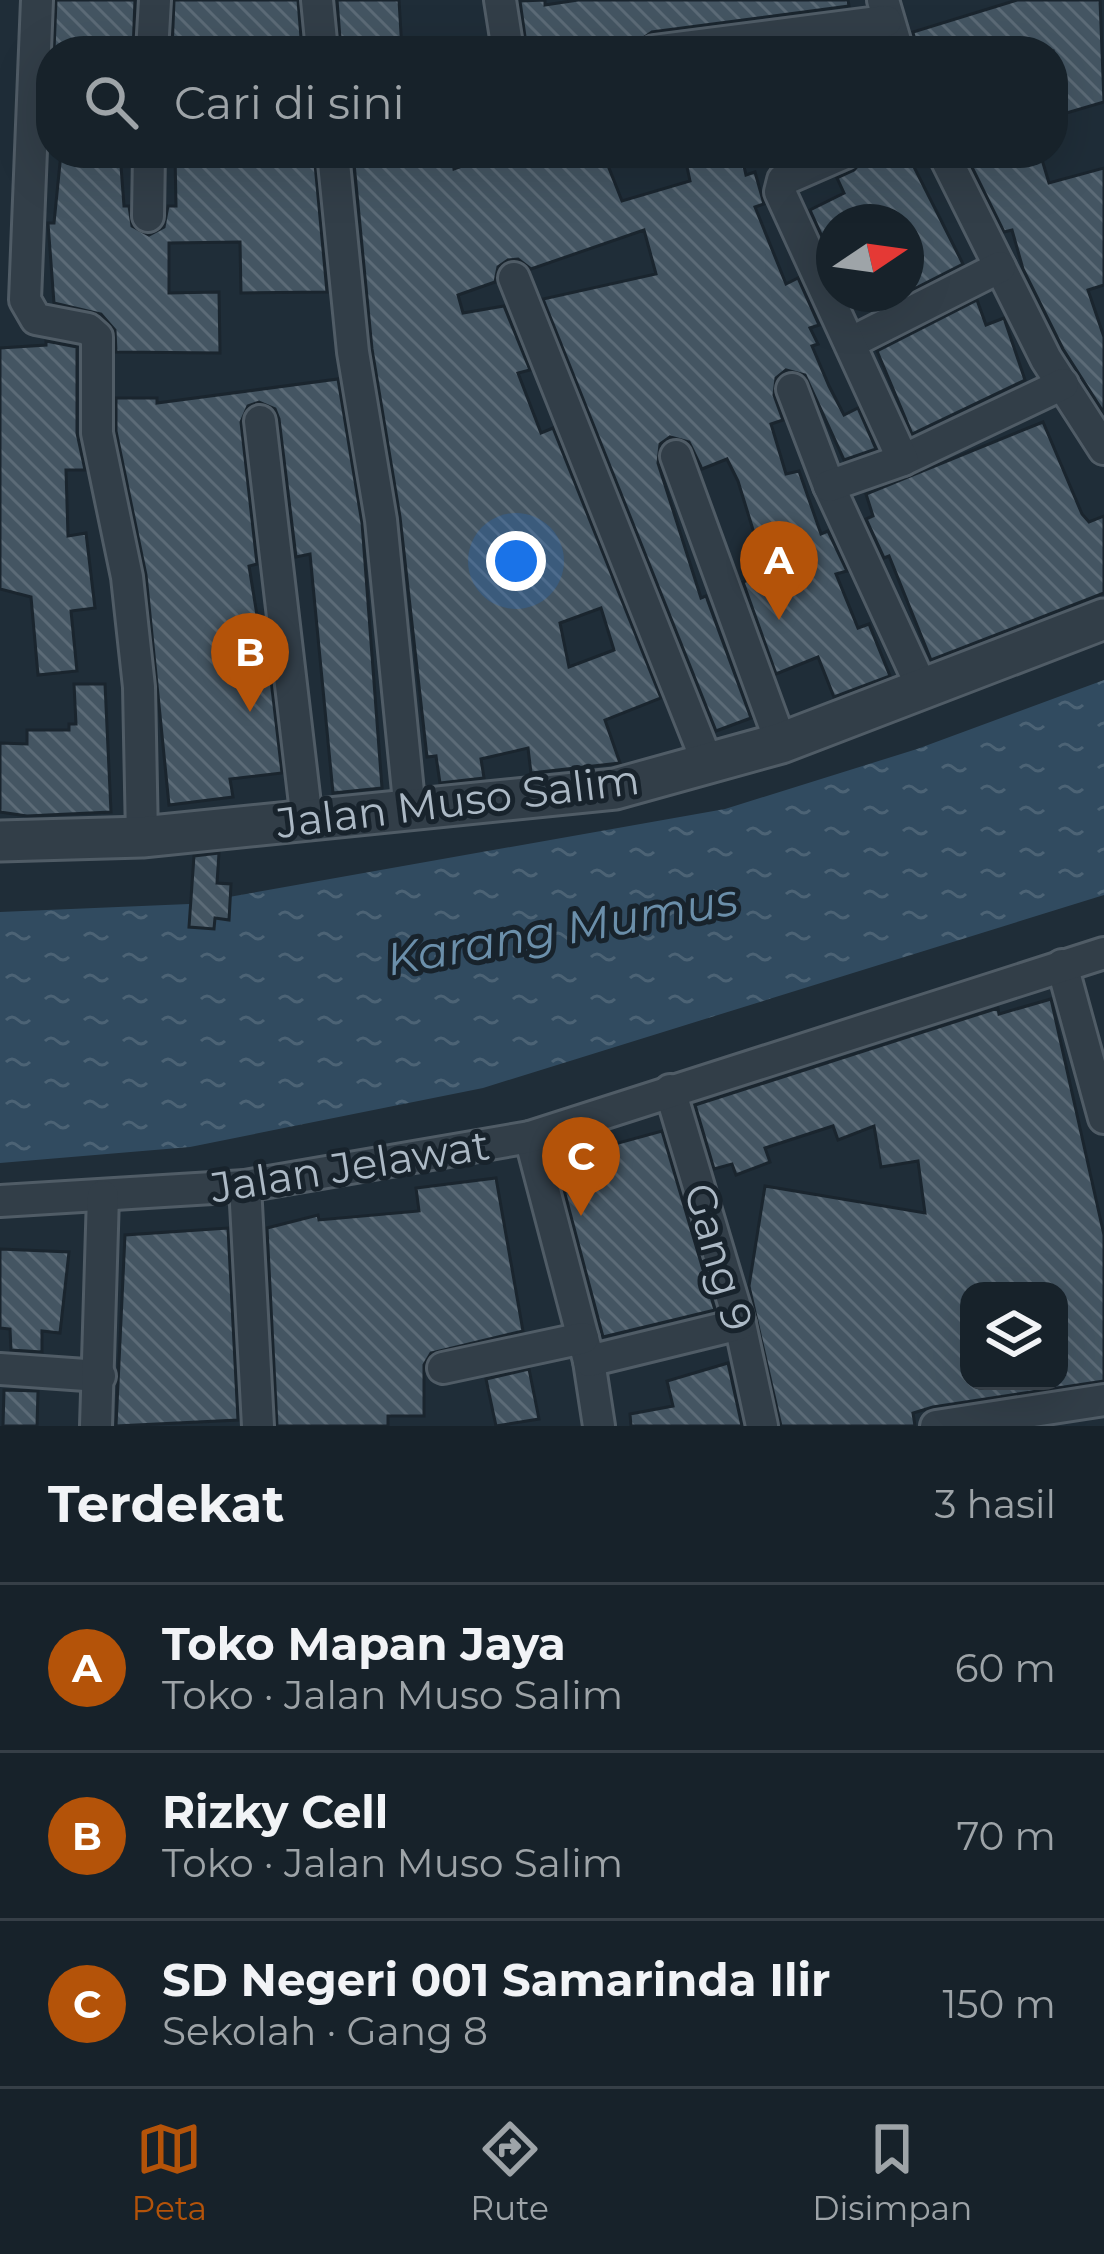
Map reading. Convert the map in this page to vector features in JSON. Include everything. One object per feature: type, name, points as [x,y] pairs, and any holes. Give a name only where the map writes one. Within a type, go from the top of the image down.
[{"type":"street","points":[[37,0],[25,300],[30,315],[88,329],[97,337],[97,433],[127,578],[139,687],[142,837]]},
{"type":"street","points":[[153,36],[154,0]]},
{"type":"street","points":[[317,0],[321,36]]},
{"type":"street","points":[[500,0],[506,36]]},
{"type":"street","points":[[741,36],[885,11]]},
{"type":"street","points":[[148,216],[149,168]]},
{"type":"street","points":[[335,168],[353,352],[386,559],[410,812]]},
{"type":"street","points":[[811,168],[783,180],[780,191],[903,460]]},
{"type":"street","points":[[950,168],[1063,384],[1104,448]]},
{"type":"street","points":[[850,343],[1000,267]]},
{"type":"street","points":[[514,278],[708,764]]},
{"type":"street","points":[[829,486],[903,460],[1063,384]]},
{"type":"street","points":[[792,389],[829,486],[923,691]]},
{"type":"street","points":[[260,421],[307,821]]},
{"type":"street","points":[[676,455],[781,743]]},
{"type":"street","name":"Jalan Muso Salim","points":[[0,841],[142,837],[615,789],[781,743],[1104,619]]},
{"type":"street","name":"Jalan Jelawat","points":[[0,1202],[245,1186],[530,1137],[1104,953]]},
{"type":"street","points":[[1062,965],[1104,1118]]},
{"type":"street","name":"Gang 9","points":[[670,1090],[740,1324],[762,1426]]},
{"type":"street","points":[[530,1137],[586,1349],[599,1426]]},
{"type":"street","points":[[245,1186],[258,1426]]},
{"type":"street","points":[[96,1426],[103,1196]]},
{"type":"street","points":[[443,1368],[740,1324]]},
{"type":"street","points":[[0,1369],[100,1376]]},
{"type":"street","points":[[936,1426],[1074,1416],[1104,1400]]},
{"type":"water","name":"Karang Mumus","points":[[1104,680],[1104,895],[483,1088],[190,1147],[0,1163],[0,912],[189,904],[725,809],[917,749]]},
{"type":"building","points":[[56,0],[135,0],[134,36],[55,36]]},
{"type":"building","points":[[174,0],[298,0],[301,36],[173,36]]},
{"type":"building","points":[[337,0],[399,0],[401,36],[340,36]]},
{"type":"building","points":[[545,0],[545,5],[578,0],[848,0],[849,6],[646,36],[525,36],[520,1]]},
{"type":"building","points":[[1017,0],[1100,0],[1104,102],[1068,113],[1068,36],[914,36],[913,32]]},
{"type":"building","points":[[60,168],[121,168],[124,206],[129,206],[132,226],[149,235],[164,227],[168,206],[176,206],[175,168],[315,168],[327,292],[241,293],[240,242],[169,243],[169,293],[219,292],[220,353],[116,352],[115,330],[101,314],[54,303],[48,223],[54,223]]},
{"type":"building","points":[[354,168],[609,168],[622,201],[690,181],[687,168],[744,168],[746,175],[755,172],[764,204],[755,207],[786,284],[798,278],[819,325],[810,328],[818,344],[812,346],[829,386],[844,415],[858,408],[876,449],[844,460],[805,375],[786,370],[776,378],[774,395],[783,420],[771,424],[786,474],[799,471],[821,534],[828,531],[847,571],[836,574],[858,628],[869,624],[890,676],[834,697],[818,657],[776,674],[743,582],[766,572],[738,481],[727,459],[702,469],[689,442],[670,437],[660,444],[658,463],[701,598],[706,596],[751,718],[716,731],[543,299],[656,274],[644,230],[531,269],[518,259],[508,260],[498,267],[495,282],[458,295],[463,313],[504,306],[530,370],[518,373],[541,433],[553,428],[661,698],[605,720],[620,763],[531,773],[528,748],[481,759],[484,778],[440,783],[436,756],[427,757],[400,517],[372,349]],"holes":[[[601,608],[614,650],[569,667],[560,623]]]},
{"type":"building","points":[[856,168],[915,168],[963,264],[924,284],[924,204],[822,204],[844,193],[837,178]]},
{"type":"building","points":[[972,168],[1044,168],[1049,183],[1104,168],[1104,285],[1088,290],[1104,337],[1104,413],[1063,349],[1023,269],[1012,230],[1004,232]]},
{"type":"building","points":[[977,300],[986,325],[1004,318],[1025,380],[912,434],[877,351]]},
{"type":"building","points":[[46,341],[77,347],[77,433],[85,470],[66,470],[68,536],[86,533],[95,608],[71,611],[77,671],[38,675],[31,597],[0,589],[0,348],[46,345]]},
{"type":"building","points":[[338,379],[362,523],[382,788],[333,793],[310,554],[296,557],[279,419],[275,409],[259,402],[248,406],[241,422],[257,564],[249,566],[262,646],[267,646],[282,773],[230,779],[233,797],[169,805],[146,575],[116,431],[116,398],[157,398],[157,403]]},
{"type":"building","points":[[1043,422],[1082,514],[1089,522],[1104,516],[1104,593],[931,660],[889,556],[884,558],[866,519],[873,516],[866,494]]},
{"type":"building","points":[[74,684],[105,684],[111,812],[27,816],[0,812],[0,743],[27,744],[27,730],[69,730],[69,724],[76,724]]},
{"type":"building","points":[[219,853],[217,883],[231,884],[229,920],[215,918],[214,929],[189,927],[194,856]]},
{"type":"building","points":[[1051,999],[1104,1235],[1104,1381],[1068,1386],[1068,1282],[960,1282],[960,1390],[1045,1390],[933,1407],[913,1413],[915,1426],[781,1426],[749,1286],[765,1186],[925,1213],[918,1161],[881,1167],[874,1126],[838,1140],[833,1126],[765,1148],[770,1162],[736,1175],[732,1164],[714,1169],[695,1105],[998,1008],[999,1014]]},
{"type":"building","points":[[662,1131],[715,1310],[603,1337],[556,1160]]},
{"type":"building","points":[[496,1178],[523,1331],[431,1353],[424,1365],[424,1416],[388,1416],[388,1426],[277,1426],[267,1228],[318,1215],[319,1220],[419,1211],[416,1188]]},
{"type":"building","points":[[228,1228],[238,1420],[116,1426],[125,1235]]},
{"type":"building","points":[[0,1249],[69,1252],[60,1333],[42,1331],[42,1352],[11,1350],[10,1329],[0,1328]]},
{"type":"building","points":[[728,1363],[742,1426],[631,1426],[630,1414],[673,1406],[667,1381]]},
{"type":"building","points":[[529,1369],[539,1419],[496,1426],[486,1379]]},
{"type":"building","points":[[4,1390],[38,1391],[37,1426],[3,1426]]},
{"type":"place","name":"Toko Mapan Jaya","points":[[779,620]]},
{"type":"place","name":"Rizky Cell","points":[[250,712]]},
{"type":"place","name":"SD Negeri 001 Samarinda Ilir","points":[[581,1216]]}]
